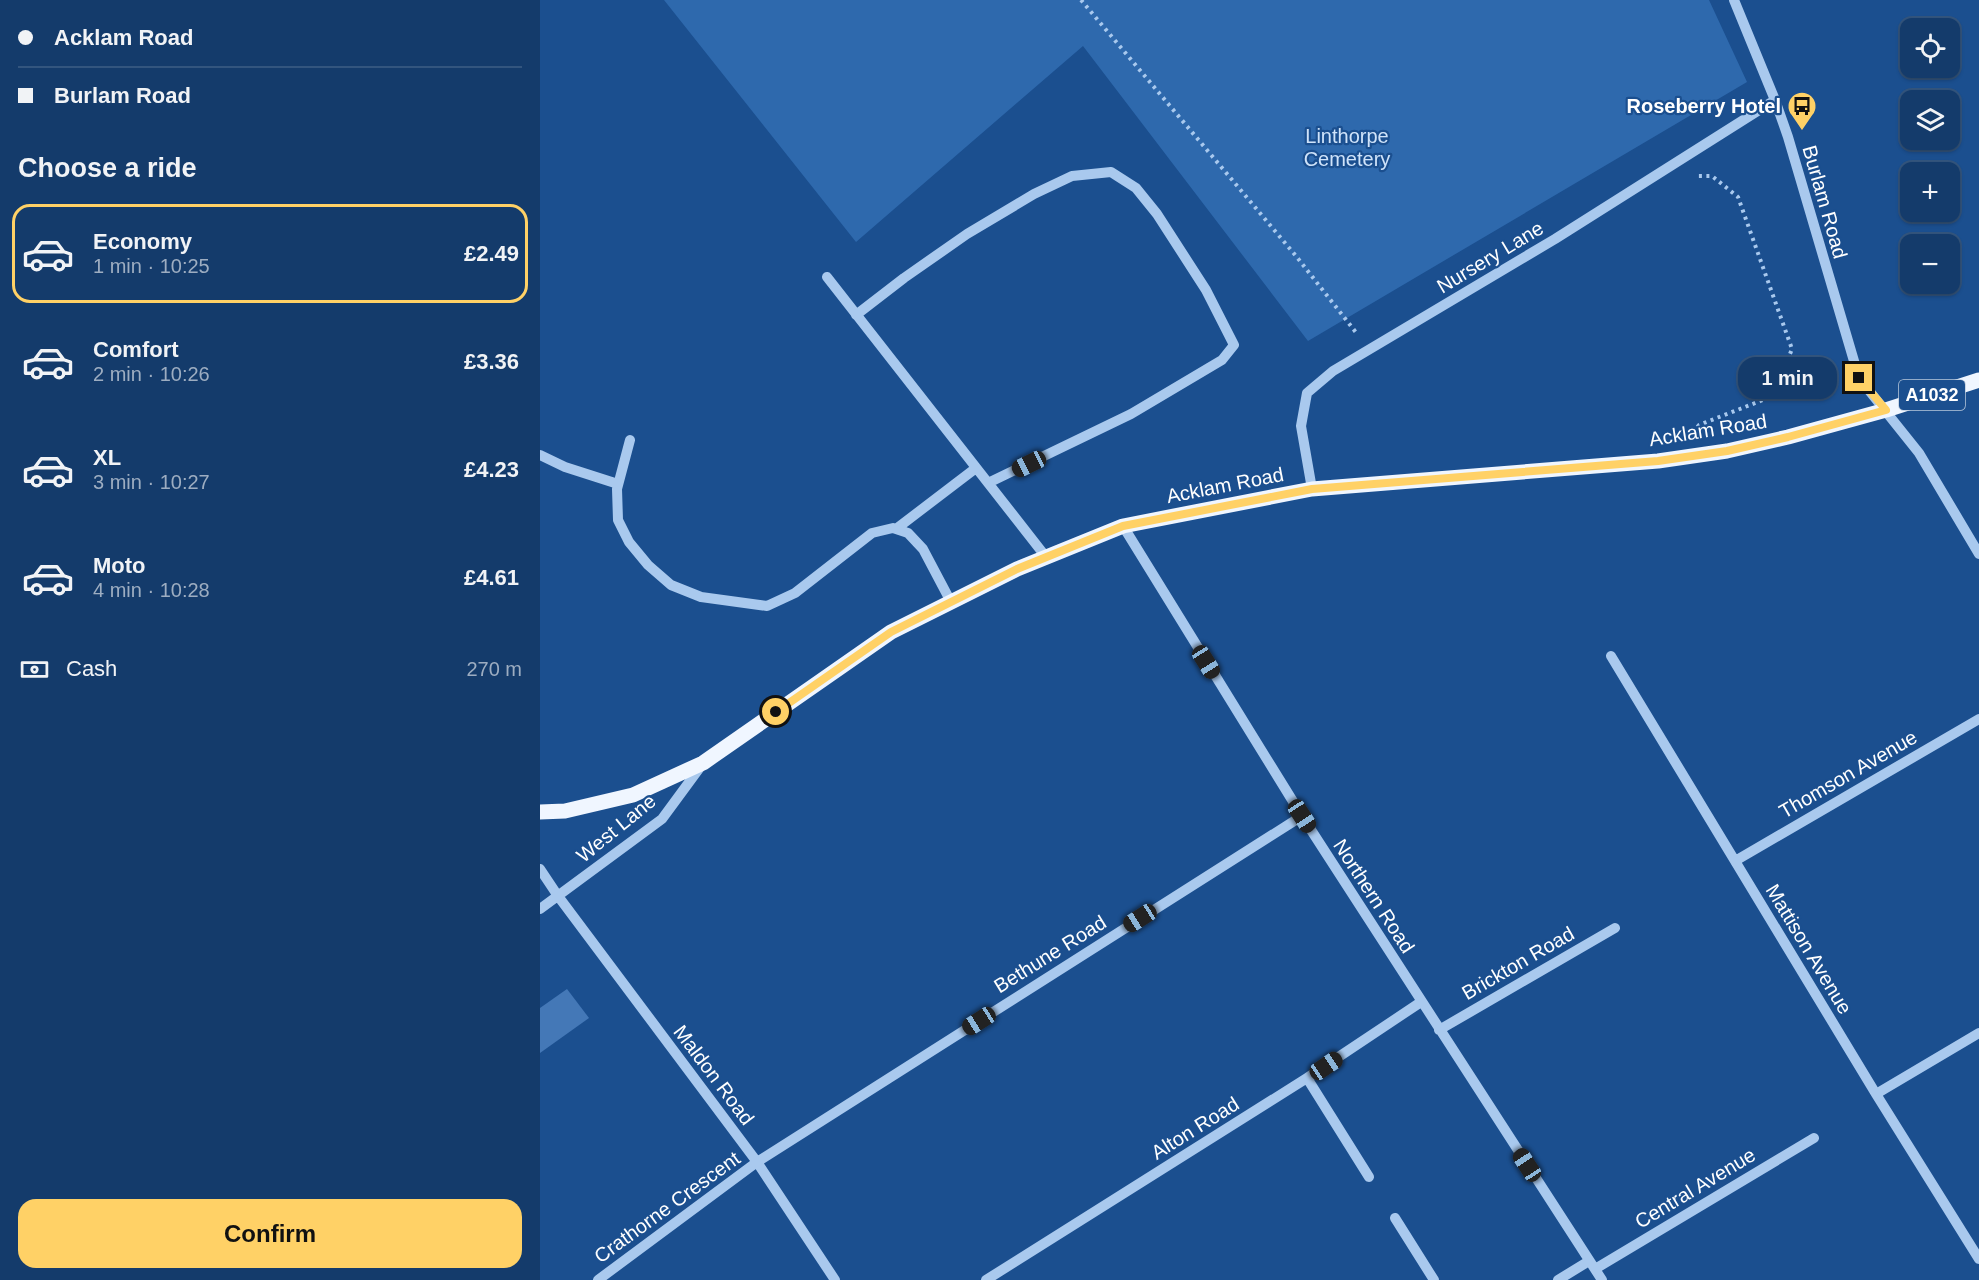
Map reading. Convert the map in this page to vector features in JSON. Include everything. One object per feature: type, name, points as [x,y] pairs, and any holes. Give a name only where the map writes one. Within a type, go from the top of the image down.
[{"type":"main road","name":"Acklam Road","points":[[540,812],[565,811],[633,795],[703,763],[891,632],[1017,569],[1123,526],[1312,489],[1676,458],[1727,451],[1886,410],[1979,380]]},
{"type":"street","name":"Burlam Road","points":[[1734,0],[1775,100],[1859,378],[1919,453],[1979,554]]},
{"type":"street","name":"Nursery Lane","points":[[1312,489],[1301,426],[1307,393],[1333,371],[1555,239],[1775,100]]},
{"type":"street","points":[[856,315],[903,278],[967,234],[1034,194],[1072,176],[1111,172],[1136,188],[1157,214],[1206,290],[1234,345],[1222,360],[1131,414],[988,483]]},
{"type":"street","points":[[827,277],[1046,557]]},
{"type":"street","points":[[630,440],[618,484],[618,520],[629,542],[648,565],[671,585],[701,597],[767,606],[795,593],[872,533],[896,529],[976,468]]},
{"type":"street","points":[[540,455],[565,467],[618,484]]},
{"type":"street","name":"Northern Road","points":[[1123,526],[1302,816],[1602,1280]]},
{"type":"street","points":[[896,529],[908,533],[923,549],[951,602]]},
{"type":"street","name":"Mattison Avenue","points":[[1611,656],[1876,1094],[1979,1259]]},
{"type":"street","name":"Thomson Avenue","points":[[1735,861],[1979,719]]},
{"type":"street","name":"West Lane","points":[[540,909],[662,819],[703,763]]},
{"type":"street","name":"Bethune Road","points":[[757,1162],[1302,816]]},
{"type":"street","name":"Maldon Road","points":[[540,869],[757,1162],[835,1280]]},
{"type":"street","name":"Brickton Road","points":[[1439,1030],[1615,928]]},
{"type":"street","name":"Alton Road","points":[[986,1280],[1307,1078],[1421,1002]]},
{"type":"street","points":[[1876,1094],[1979,1033]]},
{"type":"street","points":[[1307,1078],[1369,1177]]},
{"type":"street","name":"Central Avenue","points":[[1558,1280],[1592,1265],[1814,1138]]},
{"type":"street","name":"Crathorne Crescent","points":[[598,1280],[757,1162]]},
{"type":"street","points":[[1395,1218],[1434,1280]]},
{"type":"path","points":[[1081,0],[1296,256],[1369,349]]},
{"type":"path","points":[[1676,458],[1699,426],[1773,396],[1792,349],[1738,197],[1712,176],[1685,176]]},
{"type":"green space","name":"Linthorpe Cemetery","points":[[664,0],[1709,0],[1747,82],[1308,341],[1083,46],[856,242]]},
{"type":"building","points":[[567,989],[589,1018],[540,1053],[540,1008]]},
{"type":"place","name":"Roseberry Hotel","points":[[1802,132]]},
{"type":"route","points":[[776,712],[891,632],[1017,569],[1123,526],[1312,489],[1658,461],[1727,451],[1886,410],[1859,378]]}]
